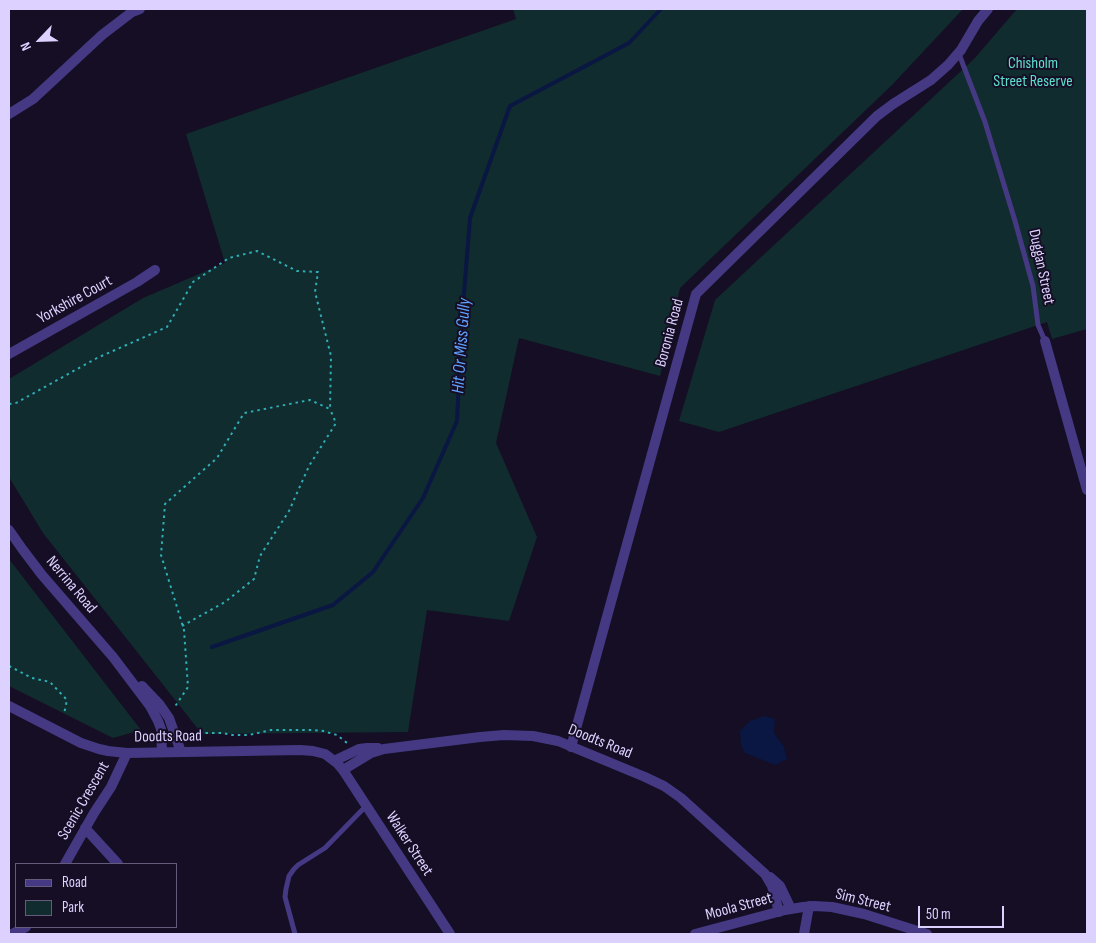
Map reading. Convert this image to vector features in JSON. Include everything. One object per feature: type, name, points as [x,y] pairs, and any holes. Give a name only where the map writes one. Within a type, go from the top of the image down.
[{"type":"street","points":[[9,114],[25,105],[38,94],[102,35],[132,12],[140,9]]},
{"type":"street","name":"Boronia Road","points":[[571,746],[696,294],[877,116],[935,77],[959,53],[978,21],[988,9]]},
{"type":"street","name":"Yorkshire Court","points":[[9,354],[155,270]]},
{"type":"street","name":"Duggan Street","points":[[1045,341],[1087,490]]},
{"type":"street","name":"Nerrina Road","points":[[9,530],[42,575],[113,657],[145,699],[156,716],[161,729],[162,752]]},
{"type":"street","name":"Nerrina Road","points":[[113,657],[157,701],[176,734],[181,752]]},
{"type":"street","name":"Doodts Road","points":[[9,706],[87,745],[104,750],[127,753],[309,750],[320,752],[334,760],[342,770],[373,752],[392,748],[480,737],[517,735],[544,737],[571,746],[645,777],[673,792],[689,804],[780,886],[791,909]]},
{"type":"street","name":"Doodts Road","points":[[334,760],[367,748],[392,748]]},
{"type":"street","name":"Scenic Crescent","points":[[66,863],[111,787],[127,753]]},
{"type":"street","name":"Walker Street","points":[[342,770],[450,934]]},
{"type":"street","points":[[85,828],[117,863]]},
{"type":"street","name":"Doodts Road","points":[[763,872],[771,883],[779,912]]},
{"type":"street","points":[[804,934],[809,906]]},
{"type":"street","name":"Sim Street","points":[[791,909],[824,906],[853,911],[927,934]]},
{"type":"street","name":"Moola Street","points":[[695,934],[791,909]]},
{"type":"street","points":[[12,934],[24,928]]},
{"type":"lane","name":"Duggan Street","points":[[959,53],[986,122],[1033,286],[1039,327],[1045,341]]},
{"type":"lane","points":[[294,934],[285,895],[290,873],[325,848],[366,806]]},
{"type":"path","points":[[9,404],[16,403],[97,358],[167,327],[194,282],[229,258],[257,251],[297,271],[318,272],[315,292],[331,356],[330,409],[336,423],[309,466],[289,511],[260,556],[254,579],[224,602],[182,626]]},
{"type":"path","points":[[167,716],[188,687],[184,630],[162,555],[165,504],[217,458],[244,413],[310,400],[330,409]]},
{"type":"path","points":[[9,666],[32,678],[50,682],[67,700],[64,714]]},
{"type":"path","points":[[176,734],[223,733],[232,735],[272,730],[314,730],[337,735],[355,751]]},
{"type":"green space","points":[[513,9],[963,9],[893,84],[680,288],[660,376],[519,338],[496,443],[537,537],[509,621],[427,610],[408,732],[202,734],[43,533],[9,477],[9,379],[143,298],[225,263],[186,134],[516,19]]},
{"type":"green space","name":"Chisholm Street Reserve","points":[[1017,9],[1087,9],[1087,329],[1052,339],[1047,322],[719,432],[679,421],[715,300],[974,59]]},
{"type":"green space","points":[[9,559],[141,730],[113,738],[9,686]]},
{"type":"water","points":[[765,716],[775,719],[774,733],[784,747],[787,759],[775,765],[745,753],[741,745],[740,731],[750,721]]},
{"type":"waterway","name":"Hit Or Miss Gully","points":[[212,647],[333,605],[373,572],[423,498],[457,421],[462,319],[470,218],[510,106],[629,43],[661,9]]}]
